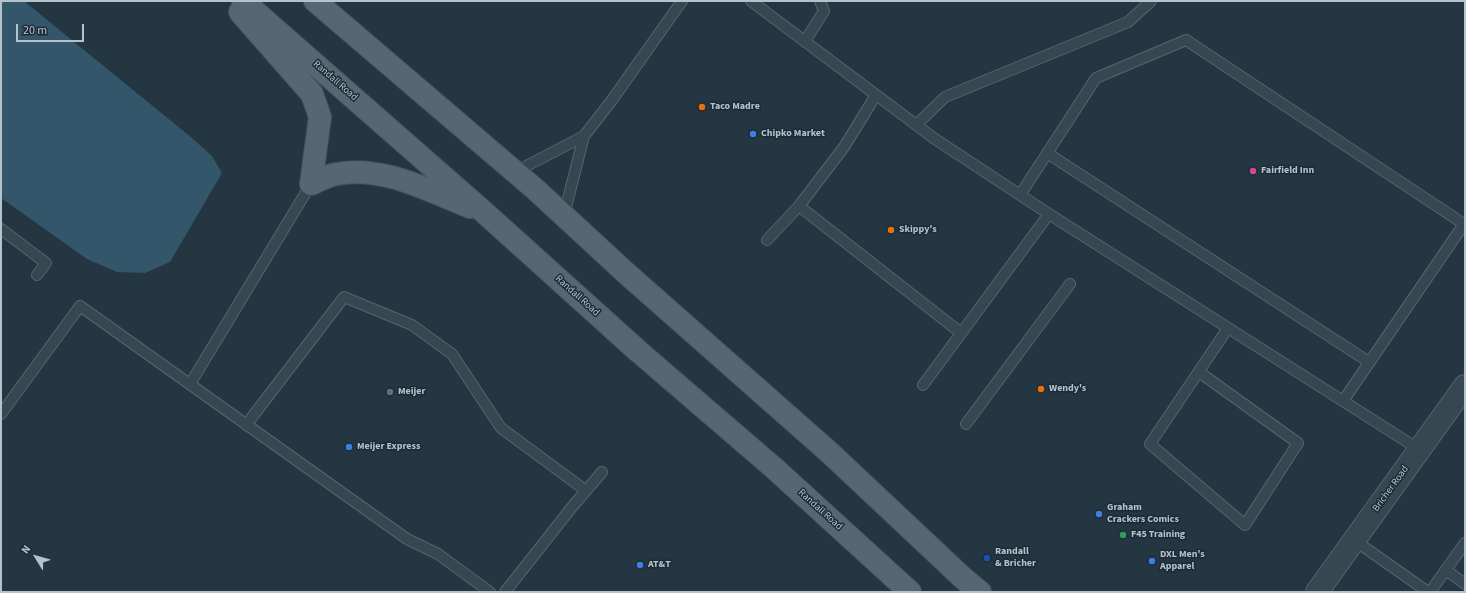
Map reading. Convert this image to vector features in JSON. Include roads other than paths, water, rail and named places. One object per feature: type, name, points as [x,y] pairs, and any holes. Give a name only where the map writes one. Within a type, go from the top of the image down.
[{"type":"main road","points":[[230,1],[312,94],[320,117],[311,184],[337,174],[366,172],[400,179],[486,214]]},
{"type":"main road","name":"Randall Road","points":[[243,1],[486,214],[638,351],[774,468],[910,592]]},
{"type":"main road","points":[[315,1],[564,215],[626,273],[830,453],[963,578],[980,592]]},
{"type":"main road","points":[[324,1],[339,22]]},
{"type":"street","name":"Bricher Road","points":[[1317,592],[1465,386]]},
{"type":"lane","points":[[564,215],[584,136],[612,100],[682,1]]},
{"type":"lane","points":[[751,1],[935,139],[1049,214],[1420,450]]},
{"type":"lane","points":[[805,42],[824,11],[820,1]]},
{"type":"lane","points":[[916,125],[945,97],[1128,22],[1151,1]]},
{"type":"lane","points":[[1020,195],[1096,78],[1186,40],[1464,224],[1343,401]]},
{"type":"lane","points":[[767,240],[799,206],[844,147],[876,95]]},
{"type":"lane","points":[[515,172],[584,136]]},
{"type":"lane","points":[[1047,153],[1369,362]]},
{"type":"lane","points":[[190,384],[311,184]]},
{"type":"lane","points":[[799,206],[961,334]]},
{"type":"lane","points":[[923,385],[1049,214]]},
{"type":"lane","points":[[1,229],[46,263],[37,274]]},
{"type":"lane","points":[[966,424],[1070,284]]},
{"type":"lane","points":[[246,425],[344,297],[412,325],[452,354],[500,428],[585,490]]},
{"type":"lane","points":[[1,414],[80,306],[407,539],[438,554],[490,592]]},
{"type":"lane","points":[[1198,372],[1298,443],[1245,525],[1150,444],[1198,372],[1228,328]]},
{"type":"lane","points":[[505,592],[585,490],[602,472]]},
{"type":"lane","points":[[1354,540],[1429,592],[1465,543]]},
{"type":"lane","points":[[1446,570],[1465,584]]},
{"type":"water","points":[[1,1],[24,1],[212,156],[222,173],[170,262],[145,273],[117,272],[87,259],[1,198]]},
{"type":"place","name":"Taco Madre","points":[[702,107]]},
{"type":"place","name":"Chipko Market","points":[[753,134]]},
{"type":"place","name":"Fairfield Inn","points":[[1253,171]]},
{"type":"place","name":"Skippy's","points":[[891,230]]},
{"type":"place","name":"Wendy's","points":[[1041,389]]},
{"type":"place","name":"Meijer","points":[[390,392]]},
{"type":"place","name":"Meijer Express","points":[[349,447]]},
{"type":"place","name":"Graham Crackers Comics","points":[[1099,514]]},
{"type":"place","name":"F45 Training","points":[[1123,535]]},
{"type":"place","name":"Randall & Bricher","points":[[987,558]]},
{"type":"place","name":"DXL Men's Apparel","points":[[1152,561]]},
{"type":"place","name":"AT&T","points":[[640,565]]}]
